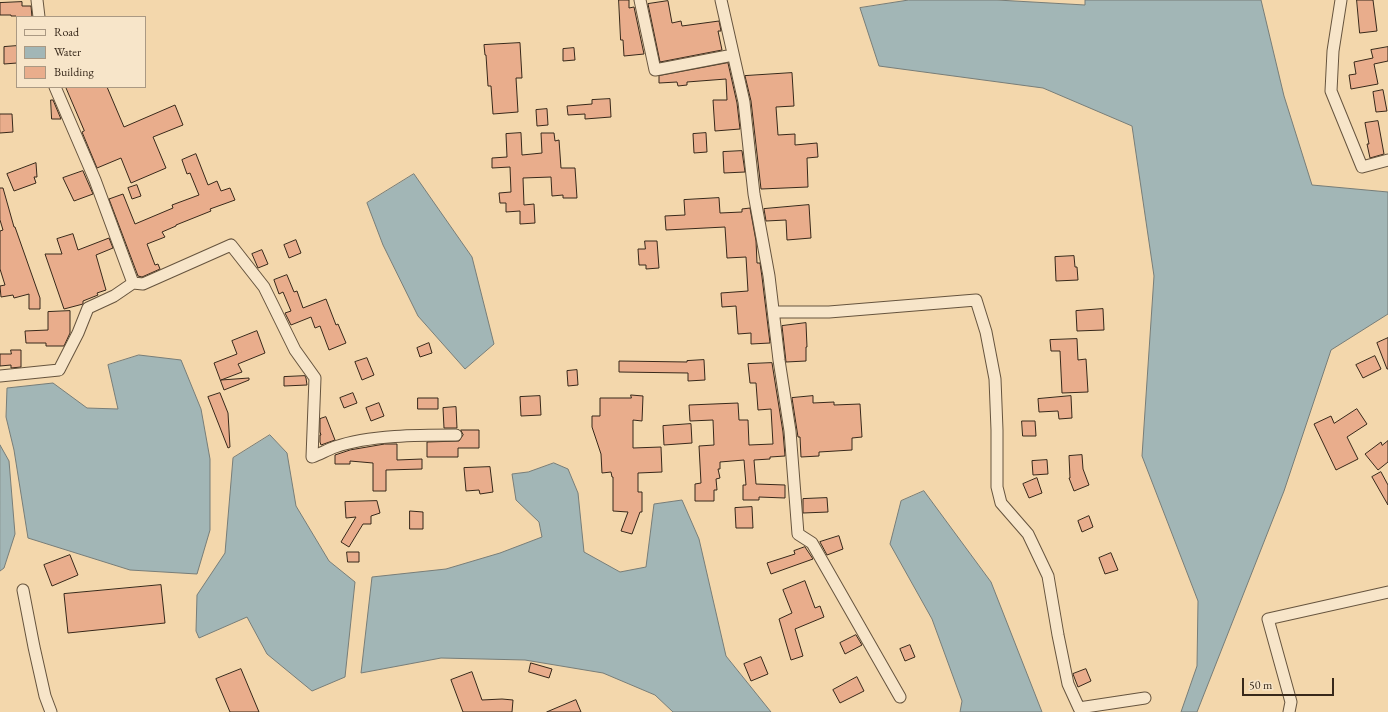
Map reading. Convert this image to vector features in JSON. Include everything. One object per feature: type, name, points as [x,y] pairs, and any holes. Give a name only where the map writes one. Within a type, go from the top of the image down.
[{"type":"street","points":[[37,0],[39,16]]},
{"type":"street","points":[[640,0],[655,70],[733,55]]},
{"type":"street","points":[[721,0],[744,102],[754,194],[769,276],[790,431],[798,534],[812,543],[900,697]]},
{"type":"street","points":[[1341,0],[1332,52],[1331,91],[1362,167],[1388,160]]},
{"type":"street","points":[[55,88],[95,180],[134,283]]},
{"type":"street","points":[[0,376],[59,370],[78,333],[88,308],[114,296],[134,283],[143,284],[231,245],[264,286],[295,350],[315,378],[312,457],[336,447],[365,440],[421,435],[456,435]]},
{"type":"street","points":[[774,312],[829,312],[976,300],[986,332],[995,379],[997,487],[1001,503],[1028,534],[1048,576],[1068,684],[1079,708],[1145,698]]},
{"type":"street","points":[[23,590],[34,647],[51,712]]},
{"type":"street","points":[[1289,712],[1291,702],[1268,619],[1388,592]]},
{"type":"water","points":[[909,0],[997,0],[1085,5],[1085,0],[1261,0],[1284,96],[1312,185],[1388,192],[1388,314],[1331,350],[1284,491],[1197,712],[1181,712],[1197,666],[1198,601],[1142,456],[1154,276],[1132,126],[1043,88],[879,66],[860,8]]},
{"type":"water","points":[[414,174],[472,257],[494,344],[465,369],[418,316],[383,245],[367,203]]},
{"type":"water","points":[[139,355],[181,360],[201,409],[210,459],[210,530],[197,574],[130,570],[28,538],[14,450],[6,417],[7,388],[53,383],[87,408],[118,409],[108,365]]},
{"type":"water","points":[[270,435],[287,453],[296,506],[329,561],[355,582],[345,677],[312,691],[267,654],[247,617],[199,638],[196,631],[197,595],[225,553],[233,458]]},
{"type":"water","points":[[0,445],[9,461],[15,534],[4,568],[0,571]]},
{"type":"water","points":[[554,463],[568,469],[578,493],[584,552],[620,572],[646,567],[654,504],[682,500],[699,539],[726,656],[771,712],[673,712],[655,695],[603,673],[525,660],[441,658],[361,673],[372,577],[446,569],[500,553],[542,537],[539,522],[516,500],[512,474],[528,472]]},
{"type":"water","points":[[924,491],[991,582],[1042,712],[960,712],[962,701],[932,619],[890,544],[901,501]]},
{"type":"building","points":[[619,0],[629,0],[629,8],[634,7],[644,54],[624,56],[623,40],[621,40]]},
{"type":"building","points":[[1357,0],[1373,0],[1377,31],[1360,33]]},
{"type":"building","points":[[668,1],[672,23],[681,21],[682,26],[719,21],[721,31],[718,31],[722,50],[660,62],[648,4]]},
{"type":"building","points":[[22,2],[22,6],[31,6],[32,16],[0,15],[0,3]]},
{"type":"building","points":[[520,43],[522,78],[516,78],[518,112],[493,114],[491,86],[488,86],[484,45]]},
{"type":"building","points":[[16,46],[16,63],[4,64],[4,47]]},
{"type":"building","points":[[1388,47],[1388,61],[1374,64],[1378,84],[1351,89],[1349,75],[1356,74],[1354,62],[1373,58],[1371,50]]},
{"type":"building","points":[[574,48],[575,60],[563,61],[563,49]]},
{"type":"building","points":[[728,63],[737,103],[740,129],[715,131],[713,100],[727,100],[726,79],[687,82],[687,85],[678,86],[677,82],[659,83],[659,76]]},
{"type":"building","points":[[792,73],[794,106],[776,107],[778,135],[795,134],[795,145],[817,143],[818,157],[807,158],[808,187],[761,189],[751,101],[745,76]]},
{"type":"building","points":[[66,88],[107,88],[124,127],[175,105],[183,125],[153,137],[166,168],[131,183],[121,158],[97,168],[82,132],[84,131]]},
{"type":"building","points":[[1383,90],[1387,111],[1376,112],[1373,92]]},
{"type":"building","points":[[610,99],[611,117],[585,119],[585,114],[568,115],[567,106],[592,104],[592,100]]},
{"type":"building","points":[[51,100],[53,100],[61,119],[52,119]]},
{"type":"building","points":[[547,109],[548,125],[537,126],[536,110]]},
{"type":"building","points":[[0,114],[12,114],[13,132],[0,133]]},
{"type":"building","points":[[1378,121],[1384,154],[1370,158],[1365,123]]},
{"type":"building","points":[[521,133],[522,155],[542,153],[541,133],[554,133],[555,141],[559,140],[561,168],[575,168],[577,198],[563,198],[563,195],[552,196],[551,177],[523,178],[524,205],[534,204],[535,223],[520,224],[520,211],[506,212],[506,203],[500,203],[499,193],[511,192],[510,167],[492,168],[492,158],[507,157],[506,134]]},
{"type":"building","points":[[706,133],[707,152],[694,153],[693,134]]},
{"type":"building","points":[[742,151],[745,172],[724,173],[723,152]]},
{"type":"building","points":[[196,154],[208,185],[217,181],[221,191],[230,188],[235,200],[210,209],[211,211],[162,232],[165,237],[147,244],[155,265],[158,264],[160,269],[142,277],[138,276],[109,199],[123,194],[135,224],[173,208],[172,205],[199,195],[190,173],[187,174],[182,160]]},
{"type":"building","points":[[36,163],[37,177],[34,177],[36,183],[14,191],[7,174]]},
{"type":"building","points":[[83,171],[93,194],[74,201],[63,178]]},
{"type":"building","points":[[137,185],[141,196],[132,199],[128,188]]},
{"type":"building","points":[[0,188],[3,188],[14,227],[40,298],[40,309],[29,309],[29,294],[14,298],[13,295],[1,297],[0,286],[5,285],[0,269],[0,231],[3,230],[0,220]]},
{"type":"building","points":[[719,198],[720,213],[742,212],[742,209],[750,208],[756,241],[757,263],[760,263],[770,343],[751,344],[751,333],[738,334],[736,306],[722,307],[721,293],[748,291],[746,257],[727,258],[725,227],[666,230],[665,216],[685,215],[684,200]]},
{"type":"building","points":[[809,205],[811,238],[787,240],[786,220],[766,221],[764,209]]},
{"type":"building","points":[[73,234],[78,250],[109,238],[113,248],[96,255],[106,290],[83,301],[83,304],[64,309],[45,254],[62,254],[57,239]]},
{"type":"building","points":[[296,240],[301,253],[289,258],[284,245]]},
{"type":"building","points":[[645,241],[657,241],[659,268],[646,269],[646,265],[639,265],[638,249],[645,249]]},
{"type":"building","points":[[262,250],[268,264],[258,268],[252,254]]},
{"type":"building","points":[[1074,256],[1078,280],[1056,281],[1055,257]]},
{"type":"building","points":[[287,275],[294,292],[297,291],[303,308],[326,299],[336,325],[338,324],[346,343],[329,350],[320,326],[315,328],[311,317],[291,325],[285,313],[291,311],[283,292],[279,294],[274,280]]},
{"type":"building","points":[[1103,309],[1104,330],[1077,331],[1076,311]]},
{"type":"building","points":[[70,311],[70,333],[64,346],[46,346],[46,343],[26,343],[25,331],[48,330],[48,312]]},
{"type":"building","points":[[806,323],[806,361],[786,362],[782,326]]},
{"type":"building","points":[[257,331],[265,353],[238,364],[242,372],[221,380],[249,378],[249,380],[224,390],[214,363],[237,354],[232,341]]},
{"type":"building","points":[[1388,338],[1388,369],[1387,369],[1377,343]]},
{"type":"building","points":[[1077,339],[1078,360],[1086,359],[1088,392],[1062,393],[1060,351],[1051,351],[1050,340]]},
{"type":"building","points":[[429,343],[432,353],[420,357],[417,348]]},
{"type":"building","points":[[11,350],[21,350],[21,367],[11,368],[11,365],[0,366],[0,354],[11,354]]},
{"type":"building","points":[[1375,356],[1381,369],[1363,378],[1356,365]]},
{"type":"building","points":[[367,358],[374,375],[362,380],[355,362]]},
{"type":"building","points":[[704,360],[705,380],[688,381],[688,373],[619,372],[619,361],[687,362]]},
{"type":"building","points":[[772,363],[783,432],[785,456],[754,460],[756,484],[785,485],[785,498],[759,497],[759,500],[743,500],[743,485],[746,485],[744,460],[720,462],[720,469],[718,469],[720,478],[716,479],[717,490],[714,490],[714,501],[695,501],[695,484],[701,483],[699,446],[714,445],[713,420],[690,421],[689,405],[738,403],[739,420],[748,420],[749,445],[773,444],[771,409],[758,410],[756,383],[750,383],[748,364]]},
{"type":"building","points":[[577,370],[578,385],[568,386],[567,371]]},
{"type":"building","points":[[305,376],[307,385],[284,386],[284,377]]},
{"type":"building","points":[[220,393],[228,413],[230,447],[228,448],[208,397]]},
{"type":"building","points":[[353,393],[357,403],[344,408],[340,398]]},
{"type":"building","points":[[631,395],[643,396],[642,421],[633,420],[633,448],[661,447],[662,472],[638,473],[638,492],[642,492],[642,512],[640,512],[632,534],[621,531],[628,512],[613,511],[613,477],[611,472],[602,473],[601,454],[592,427],[592,416],[600,416],[600,398],[631,398]]},
{"type":"building","points":[[540,396],[541,415],[521,416],[520,397]]},
{"type":"building","points":[[813,396],[813,403],[834,402],[834,405],[860,404],[862,437],[852,438],[852,450],[819,452],[819,456],[801,457],[800,437],[798,437],[792,398]]},
{"type":"building","points":[[1071,396],[1072,418],[1059,419],[1058,411],[1039,412],[1038,399]]},
{"type":"building","points":[[418,398],[438,398],[438,409],[418,409]]},
{"type":"building","points":[[379,403],[384,416],[371,421],[366,408]]},
{"type":"building","points":[[456,407],[457,428],[444,428],[443,408]]},
{"type":"building","points":[[1357,409],[1367,424],[1347,437],[1358,459],[1336,470],[1314,424],[1331,416],[1334,423]]},
{"type":"building","points":[[326,417],[335,440],[321,445],[320,419]]},
{"type":"building","points":[[1022,421],[1035,421],[1036,436],[1023,436]]},
{"type":"building","points":[[691,424],[692,443],[664,445],[663,426]]},
{"type":"building","points":[[461,430],[479,430],[479,448],[458,448],[458,457],[427,457],[427,442],[459,441],[463,435]]},
{"type":"building","points":[[1388,441],[1388,462],[1378,470],[1365,454],[1381,442],[1382,445]]},
{"type":"building","points":[[385,444],[397,444],[397,460],[422,459],[422,469],[386,470],[386,491],[373,491],[373,463],[350,461],[350,464],[335,464],[335,455],[350,450]]},
{"type":"building","points":[[1082,455],[1083,469],[1089,485],[1074,491],[1069,478],[1069,456]]},
{"type":"building","points":[[1047,460],[1048,474],[1033,475],[1032,461]]},
{"type":"building","points":[[490,467],[493,492],[480,494],[479,490],[466,491],[464,468]]},
{"type":"building","points":[[1381,472],[1388,485],[1388,505],[1372,477]]},
{"type":"building","points":[[1037,478],[1042,493],[1029,498],[1023,484]]},
{"type":"building","points":[[827,498],[828,512],[803,513],[803,499]]},
{"type":"building","points":[[377,501],[380,513],[371,516],[371,524],[363,524],[349,547],[341,542],[356,517],[346,518],[345,502]]},
{"type":"building","points":[[752,507],[753,528],[736,528],[735,508]]},
{"type":"building","points":[[410,511],[423,512],[423,529],[410,529]]},
{"type":"building","points":[[1089,516],[1093,527],[1082,532],[1078,521]]},
{"type":"building","points":[[839,536],[843,549],[827,555],[820,542]]},
{"type":"building","points":[[805,547],[813,559],[771,574],[767,563],[795,554],[794,551]]},
{"type":"building","points":[[347,552],[359,552],[359,562],[348,562]]},
{"type":"building","points":[[1111,553],[1118,570],[1105,574],[1099,558]]},
{"type":"building","points":[[70,555],[78,575],[52,586],[44,565]]},
{"type":"building","points":[[805,581],[815,608],[820,606],[824,617],[795,629],[803,656],[791,660],[779,619],[792,613],[783,590]]},
{"type":"building","points":[[161,585],[165,623],[68,633],[64,594]]},
{"type":"building","points":[[856,635],[862,645],[845,654],[840,643]]},
{"type":"building","points":[[910,645],[915,657],[905,661],[900,649]]},
{"type":"building","points":[[761,657],[768,674],[751,681],[744,664]]},
{"type":"building","points":[[531,663],[552,669],[549,678],[529,672]]},
{"type":"building","points":[[241,669],[259,712],[230,712],[216,679]]},
{"type":"building","points":[[1086,669],[1091,681],[1078,687],[1073,674]]},
{"type":"building","points":[[472,672],[482,700],[513,700],[512,712],[463,712],[451,680]]},
{"type":"building","points":[[857,677],[864,691],[840,703],[833,690]]},
{"type":"building","points":[[576,700],[581,712],[547,712]]}]
